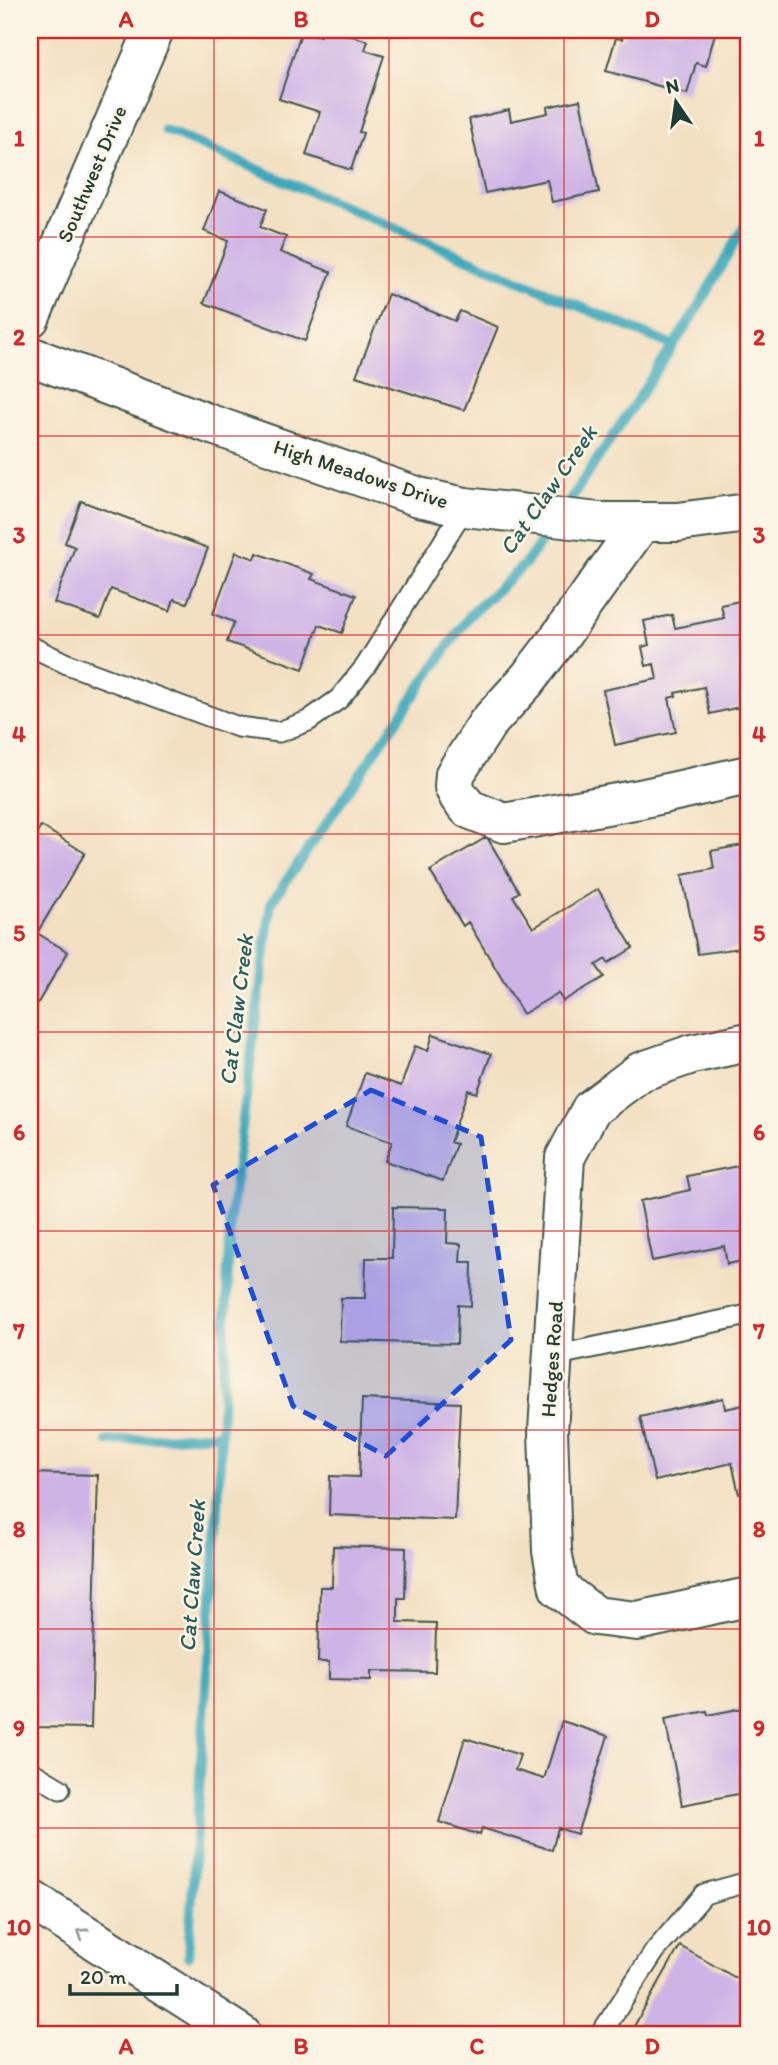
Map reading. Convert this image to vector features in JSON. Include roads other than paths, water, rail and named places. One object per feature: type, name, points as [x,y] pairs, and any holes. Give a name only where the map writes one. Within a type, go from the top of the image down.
[{"type":"street","name":"Southwest Drive","points":[[30,318],[154,30]]},
{"type":"street","name":"High Meadows Drive","points":[[30,356],[210,424],[419,497],[465,507],[598,522],[678,523],[748,513]]},
{"type":"street","points":[[641,523],[557,641],[527,680],[487,724],[455,774],[454,787],[470,810],[504,823],[640,799],[748,775]]},
{"type":"street","name":"Hedges Road","points":[[748,1042],[692,1054],[640,1072],[591,1109],[565,1158],[548,1444],[552,1551],[559,1588],[595,1615],[637,1621],[748,1597]]},
{"type":"street","points":[[30,1899],[242,2035]]},
{"type":"lane","points":[[30,646],[67,664],[238,727],[279,732],[308,721],[339,699],[365,667],[465,507]]},
{"type":"lane","points":[[553,1356],[748,1315]]},
{"type":"lane","points":[[30,1771],[60,1789]]},
{"type":"lane","points":[[600,2035],[655,1951],[704,1894],[748,1882]]},
{"type":"waterway","points":[[165,130],[673,346]]},
{"type":"waterway","name":"Cat Claw Creek","points":[[562,512],[691,319],[748,220]]},
{"type":"waterway","name":"Cat Claw Creek","points":[[188,1956],[218,1508],[230,1220],[271,903],[470,615],[526,563],[553,525]]},
{"type":"waterway","points":[[107,1441],[221,1434]]}]
